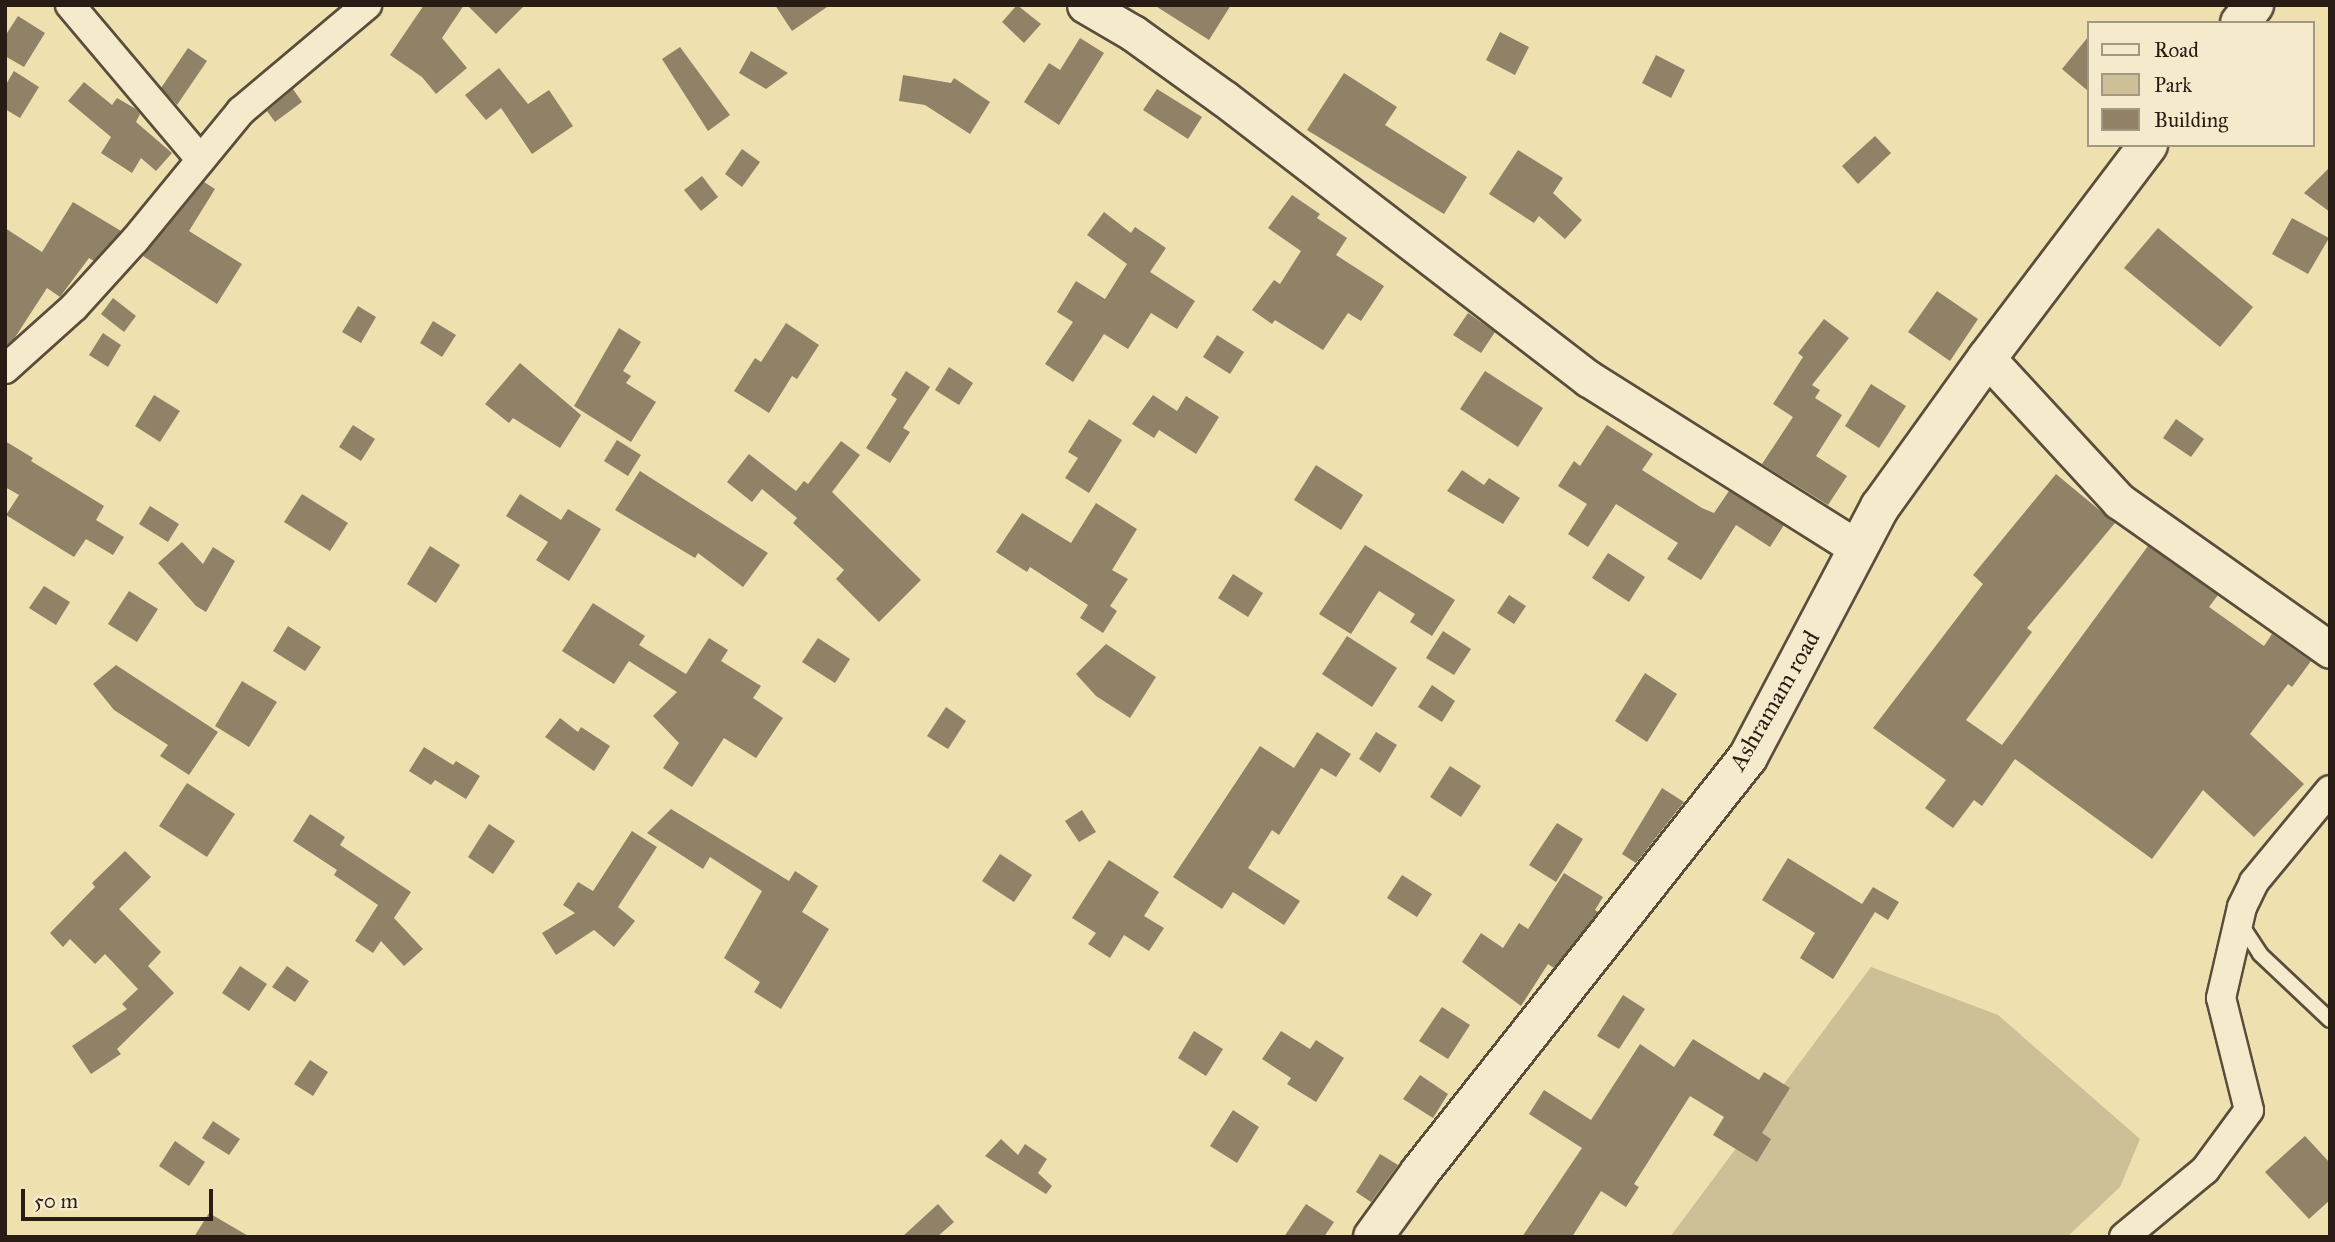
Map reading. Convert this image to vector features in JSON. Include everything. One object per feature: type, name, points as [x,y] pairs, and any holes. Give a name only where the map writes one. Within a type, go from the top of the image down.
[{"type":"main road","points":[[2242,21],[2254,5]]},
{"type":"main road","name":"Ashramam road","points":[[1373,1237],[1420,1172],[1748,757],[1856,548],[1880,508],[1987,358],[2146,147]]},
{"type":"street","points":[[71,5],[200,159]]},
{"type":"street","points":[[5,369],[74,307],[142,231],[241,111],[367,5]]},
{"type":"street","points":[[1086,5],[1133,33],[1225,99],[1589,379],[1856,548]]},
{"type":"street","points":[[1987,358],[2119,501],[2330,649]]},
{"type":"street","points":[[2124,1237],[2204,1170],[2249,1110],[2221,998],[2242,907],[2254,882],[2330,790]]},
{"type":"lane","points":[[2242,907],[2244,929],[2260,954],[2330,1020]]},
{"type":"green space","points":[[1871,967],[1998,1015],[2140,1139],[2120,1187],[2067,1237],[1670,1237]]},
{"type":"building","points":[[424,5],[464,5],[442,38],[467,68],[436,94],[422,77],[390,55]]},
{"type":"building","points":[[467,5],[525,5],[496,34]]},
{"type":"building","points":[[775,5],[830,5],[792,31]]},
{"type":"building","points":[[1017,5],[1041,24],[1024,43],[1002,22]]},
{"type":"building","points":[[1154,5],[1231,5],[1209,40]]},
{"type":"building","points":[[18,16],[45,33],[24,67],[5,56],[5,36]]},
{"type":"building","points":[[1500,32],[1529,47],[1515,75],[1486,60]]},
{"type":"building","points":[[1080,38],[1104,53],[1059,125],[1024,102],[1049,63],[1060,70]]},
{"type":"building","points":[[2086,39],[2086,89],[2062,69]]},
{"type":"building","points":[[680,47],[730,115],[708,131],[662,59]]},
{"type":"building","points":[[188,48],[207,61],[177,105],[161,88]]},
{"type":"building","points":[[751,51],[788,73],[766,89],[739,73]]},
{"type":"building","points":[[1656,55],[1685,70],[1671,98],[1642,83]]},
{"type":"building","points":[[499,68],[528,104],[549,90],[573,126],[532,154],[501,108],[486,120],[465,95]]},
{"type":"building","points":[[14,71],[39,87],[20,118],[5,109],[5,86]]},
{"type":"building","points":[[1344,73],[1397,107],[1385,125],[1467,177],[1444,214],[1307,130]]},
{"type":"building","points":[[903,75],[951,83],[954,78],[990,102],[970,134],[925,105],[899,101]]},
{"type":"building","points":[[84,82],[112,105],[117,98],[136,109],[140,114],[136,122],[172,153],[156,171],[141,158],[132,173],[101,153],[111,137],[68,101]]},
{"type":"building","points":[[293,89],[302,102],[275,122],[267,111]]},
{"type":"building","points":[[1157,89],[1202,117],[1188,139],[1143,110]]},
{"type":"building","points":[[1875,136],[1891,153],[1858,184],[1842,166]]},
{"type":"building","points":[[742,149],[760,162],[742,187],[725,174]]},
{"type":"building","points":[[1518,150],[1563,178],[1553,193],[1582,220],[1565,239],[1539,216],[1534,223],[1489,194]]},
{"type":"building","points":[[2330,167],[2330,212],[2304,193]]},
{"type":"building","points":[[702,176],[718,197],[701,211],[684,190]]},
{"type":"building","points":[[204,182],[215,189],[189,231],[242,264],[217,304],[143,256]]},
{"type":"building","points":[[1292,195],[1320,214],[1317,218],[1347,238],[1336,255],[1384,286],[1361,321],[1348,313],[1323,350],[1275,320],[1272,324],[1252,310],[1274,280],[1280,284],[1301,251],[1268,228]]},
{"type":"building","points":[[73,202],[121,231],[94,261],[89,258],[60,297],[47,288],[14,339],[5,346],[5,228],[42,252]]},
{"type":"building","points":[[1104,212],[1131,233],[1135,227],[1166,248],[1150,272],[1195,301],[1177,329],[1151,313],[1128,349],[1104,334],[1073,382],[1045,364],[1073,322],[1057,312],[1076,281],[1105,299],[1127,264],[1087,235]]},
{"type":"building","points":[[2292,218],[2329,238],[2308,274],[2272,254]]},
{"type":"building","points":[[2158,228],[2253,307],[2220,347],[2124,268]]},
{"type":"building","points":[[1937,291],[1978,319],[1950,361],[1908,332]]},
{"type":"building","points":[[113,298],[136,316],[124,332],[101,314]]},
{"type":"building","points":[[358,306],[376,317],[361,343],[342,332]]},
{"type":"building","points":[[1468,313],[1495,332],[1481,353],[1453,335]]},
{"type":"building","points":[[1824,319],[1849,338],[1812,385],[1820,390],[1815,398],[1842,415],[1816,456],[1847,476],[1828,505],[1762,464],[1793,417],[1773,404],[1803,357],[1798,353]]},
{"type":"building","points":[[433,321],[456,335],[442,357],[420,343]]},
{"type":"building","points":[[786,323],[819,345],[797,379],[792,376],[769,413],[734,391],[755,358],[761,362]]},
{"type":"building","points":[[619,328],[641,342],[623,371],[631,376],[626,383],[656,402],[631,442],[574,406]]},
{"type":"building","points":[[103,333],[121,345],[108,367],[89,355]]},
{"type":"building","points":[[1217,335],[1244,352],[1230,374],[1203,357]]},
{"type":"building","points":[[520,363],[581,415],[560,448],[513,418],[509,423],[485,404]]},
{"type":"building","points":[[949,367],[973,383],[959,405],[935,390]]},
{"type":"building","points":[[906,371],[930,387],[903,428],[910,432],[890,463],[866,448],[897,399],[891,395]]},
{"type":"building","points":[[1485,371],[1543,408],[1518,447],[1460,409]]},
{"type":"building","points":[[1871,384],[1906,406],[1879,448],[1845,426]]},
{"type":"building","points":[[154,395],[180,411],[160,442],[135,426]]},
{"type":"building","points":[[1153,395],[1177,411],[1186,396],[1219,417],[1196,454],[1159,430],[1154,438],[1132,424]]},
{"type":"building","points":[[1089,419],[1122,440],[1089,493],[1065,478],[1078,458],[1068,452]]},
{"type":"building","points":[[2176,419],[2204,439],[2191,457],[2163,438]]},
{"type":"building","points":[[353,425],[375,439],[361,461],[339,447]]},
{"type":"building","points":[[1607,425],[1653,454],[1642,470],[1702,508],[1714,513],[1729,491],[1784,525],[1770,547],[1736,525],[1701,580],[1667,559],[1678,543],[1616,504],[1588,547],[1568,534],[1587,504],[1558,486],[1574,461],[1580,466]]},
{"type":"building","points":[[617,440],[641,455],[628,476],[604,461]]},
{"type":"building","points":[[5,441],[33,458],[31,461],[104,506],[96,520],[124,537],[113,555],[86,539],[74,557],[6,515],[19,495],[5,487]]},
{"type":"building","points":[[841,441],[860,455],[832,492],[921,580],[879,622],[836,579],[844,570],[793,523],[797,518],[762,489],[752,502],[727,482],[749,454],[796,491],[804,481],[808,484]]},
{"type":"building","points":[[1316,465],[1363,495],[1341,530],[1294,500]]},
{"type":"building","points":[[1462,470],[1484,485],[1489,478],[1520,498],[1503,524],[1447,491]]},
{"type":"building","points":[[640,471],[768,553],[743,587],[698,553],[695,558],[615,510]]},
{"type":"building","points":[[2056,474],[2115,523],[2027,628],[2032,632],[1966,720],[2002,745],[2148,546],[2218,595],[2209,607],[2264,646],[2272,634],[2311,661],[2292,687],[2288,684],[2250,734],[2304,784],[2254,837],[2203,790],[2152,859],[2015,759],[1982,806],[1974,800],[1953,828],[1925,808],[1946,780],[1873,728],[1983,584],[1973,575]]},
{"type":"building","points":[[302,494],[348,523],[330,551],[284,522]]},
{"type":"building","points":[[520,494],[561,520],[568,509],[601,529],[569,581],[536,560],[548,542],[506,516]]},
{"type":"building","points":[[1096,503],[1137,529],[1112,570],[1128,579],[1110,606],[1117,611],[1103,633],[1080,618],[1088,605],[1030,567],[1027,572],[996,552],[1022,513],[1071,543]]},
{"type":"building","points":[[150,506],[179,524],[168,542],[139,524]]},
{"type":"building","points":[[182,542],[203,564],[213,547],[235,561],[206,612],[196,606],[158,563]]},
{"type":"building","points":[[1365,545],[1455,600],[1432,636],[1410,622],[1415,614],[1379,591],[1351,634],[1319,614]]},
{"type":"building","points":[[430,546],[460,565],[436,603],[407,584]]},
{"type":"building","points":[[1608,553],[1645,577],[1629,602],[1592,578]]},
{"type":"building","points":[[1233,574],[1263,593],[1248,617],[1218,598]]},
{"type":"building","points":[[44,586],[70,602],[56,625],[29,608]]},
{"type":"building","points":[[129,591],[158,609],[137,642],[108,624]]},
{"type":"building","points":[[1509,595],[1526,606],[1514,624],[1497,613]]},
{"type":"building","points":[[593,603],[645,636],[639,645],[686,674],[709,638],[728,650],[721,661],[761,686],[753,698],[783,718],[756,758],[724,738],[692,787],[663,768],[679,743],[653,716],[677,692],[629,661],[614,684],[562,651]]},
{"type":"building","points":[[288,626],[321,647],[305,671],[273,651]]},
{"type":"building","points":[[1443,631],[1471,649],[1454,675],[1426,658]]},
{"type":"building","points":[[1347,636],[1397,668],[1372,707],[1322,674]]},
{"type":"building","points":[[818,638],[850,659],[835,683],[802,662]]},
{"type":"building","points":[[1106,644],[1156,677],[1130,718],[1096,696],[1076,674]]},
{"type":"building","points":[[116,665],[218,732],[189,775],[160,756],[168,745],[114,710],[93,684]]},
{"type":"building","points":[[1645,673],[1677,694],[1647,742],[1615,721]]},
{"type":"building","points":[[242,681],[277,702],[249,747],[215,726]]},
{"type":"building","points":[[1432,685],[1455,701],[1442,722],[1418,707]]},
{"type":"building","points":[[946,707],[966,721],[948,749],[927,736]]},
{"type":"building","points":[[560,718],[578,732],[581,727],[610,746],[594,771],[545,737]]},
{"type":"building","points":[[1317,732],[1351,754],[1336,777],[1321,768],[1279,835],[1272,830],[1248,868],[1300,901],[1284,925],[1233,892],[1222,909],[1173,877],[1260,746],[1294,768]]},
{"type":"building","points":[[1376,732],[1397,745],[1380,773],[1359,759]]},
{"type":"building","points":[[424,747],[453,765],[456,761],[480,776],[466,799],[435,780],[431,785],[409,771]]},
{"type":"building","points":[[1450,766],[1481,786],[1461,817],[1430,797]]},
{"type":"building","points":[[187,783],[235,814],[207,857],[159,826]]},
{"type":"building","points":[[1662,788],[1684,802],[1636,863],[1622,854]]},
{"type":"building","points":[[671,809],[789,881],[795,871],[818,886],[802,912],[829,929],[781,1009],[754,992],[760,982],[724,958],[762,891],[710,857],[703,869],[647,833]]},
{"type":"building","points":[[1082,810],[1096,832],[1079,842],[1065,821]]},
{"type":"building","points":[[310,814],[345,837],[340,845],[411,892],[394,918],[423,949],[404,966],[381,941],[373,953],[355,941],[378,905],[334,875],[337,870],[293,841]]},
{"type":"building","points":[[1557,823],[1583,839],[1556,882],[1529,865]]},
{"type":"building","points":[[489,824],[515,841],[493,874],[468,857]]},
{"type":"building","points":[[632,831],[657,847],[618,907],[635,921],[614,947],[594,930],[556,955],[542,933],[575,913],[563,905],[578,882],[593,891]]},
{"type":"building","points":[[125,851],[151,877],[119,909],[161,952],[148,966],[174,993],[117,1049],[121,1054],[91,1074],[72,1046],[127,1009],[122,1004],[138,989],[105,954],[95,964],[70,939],[63,947],[50,933],[95,887],[92,883]]},
{"type":"building","points":[[1000,854],[1032,875],[1014,902],[982,881]]},
{"type":"building","points":[[1788,858],[1862,904],[1873,887],[1899,902],[1888,920],[1875,912],[1833,979],[1800,958],[1815,933],[1762,900]]},
{"type":"building","points":[[1109,860],[1159,892],[1144,916],[1164,928],[1149,951],[1124,935],[1110,958],[1088,944],[1096,933],[1072,918]]},
{"type":"building","points":[[1564,873],[1603,897],[1595,910],[1598,912],[1554,968],[1548,964],[1521,1006],[1462,962],[1481,933],[1503,948],[1519,923],[1528,929]]},
{"type":"building","points":[[1402,875],[1432,894],[1417,917],[1387,898]]},
{"type":"building","points":[[240,966],[267,984],[249,1011],[222,993]]},
{"type":"building","points":[[287,966],[309,981],[295,1002],[272,987]]},
{"type":"building","points":[[1623,995],[1645,1009],[1619,1049],[1597,1036]]},
{"type":"building","points":[[1442,1007],[1470,1025],[1448,1059],[1419,1041]]},
{"type":"building","points":[[1194,1031],[1223,1049],[1206,1076],[1178,1058]]},
{"type":"building","points":[[1281,1031],[1310,1049],[1316,1040],[1344,1058],[1316,1102],[1287,1084],[1291,1078],[1262,1059]]},
{"type":"building","points":[[1693,1039],[1759,1080],[1764,1072],[1790,1088],[1762,1133],[1771,1139],[1757,1162],[1713,1135],[1724,1117],[1690,1096],[1634,1184],[1639,1187],[1626,1207],[1601,1191],[1572,1237],[1522,1237],[1582,1148],[1529,1114],[1544,1090],[1591,1120],[1640,1044],[1674,1067]]},
{"type":"building","points":[[310,1060],[328,1072],[313,1096],[294,1084]]},
{"type":"building","points":[[1420,1075],[1448,1094],[1433,1118],[1403,1099]]},
{"type":"building","points":[[1233,1110],[1259,1127],[1237,1163],[1210,1146]]},
{"type":"building","points":[[213,1121],[240,1139],[229,1155],[202,1138]]},
{"type":"building","points":[[2305,1136],[2330,1163],[2330,1200],[2309,1219],[2265,1172]]},
{"type":"building","points":[[1001,1139],[1018,1155],[1025,1144],[1047,1159],[1038,1173],[1052,1186],[1046,1194],[985,1156]]},
{"type":"building","points":[[175,1141],[205,1162],[189,1186],[159,1166]]},
{"type":"building","points":[[1380,1154],[1398,1165],[1371,1202],[1356,1192]]},
{"type":"building","points":[[938,1204],[954,1222],[937,1237],[902,1237]]},
{"type":"building","points":[[1306,1204],[1334,1222],[1324,1237],[1284,1237]]},
{"type":"building","points":[[209,1213],[250,1237],[194,1237]]}]
